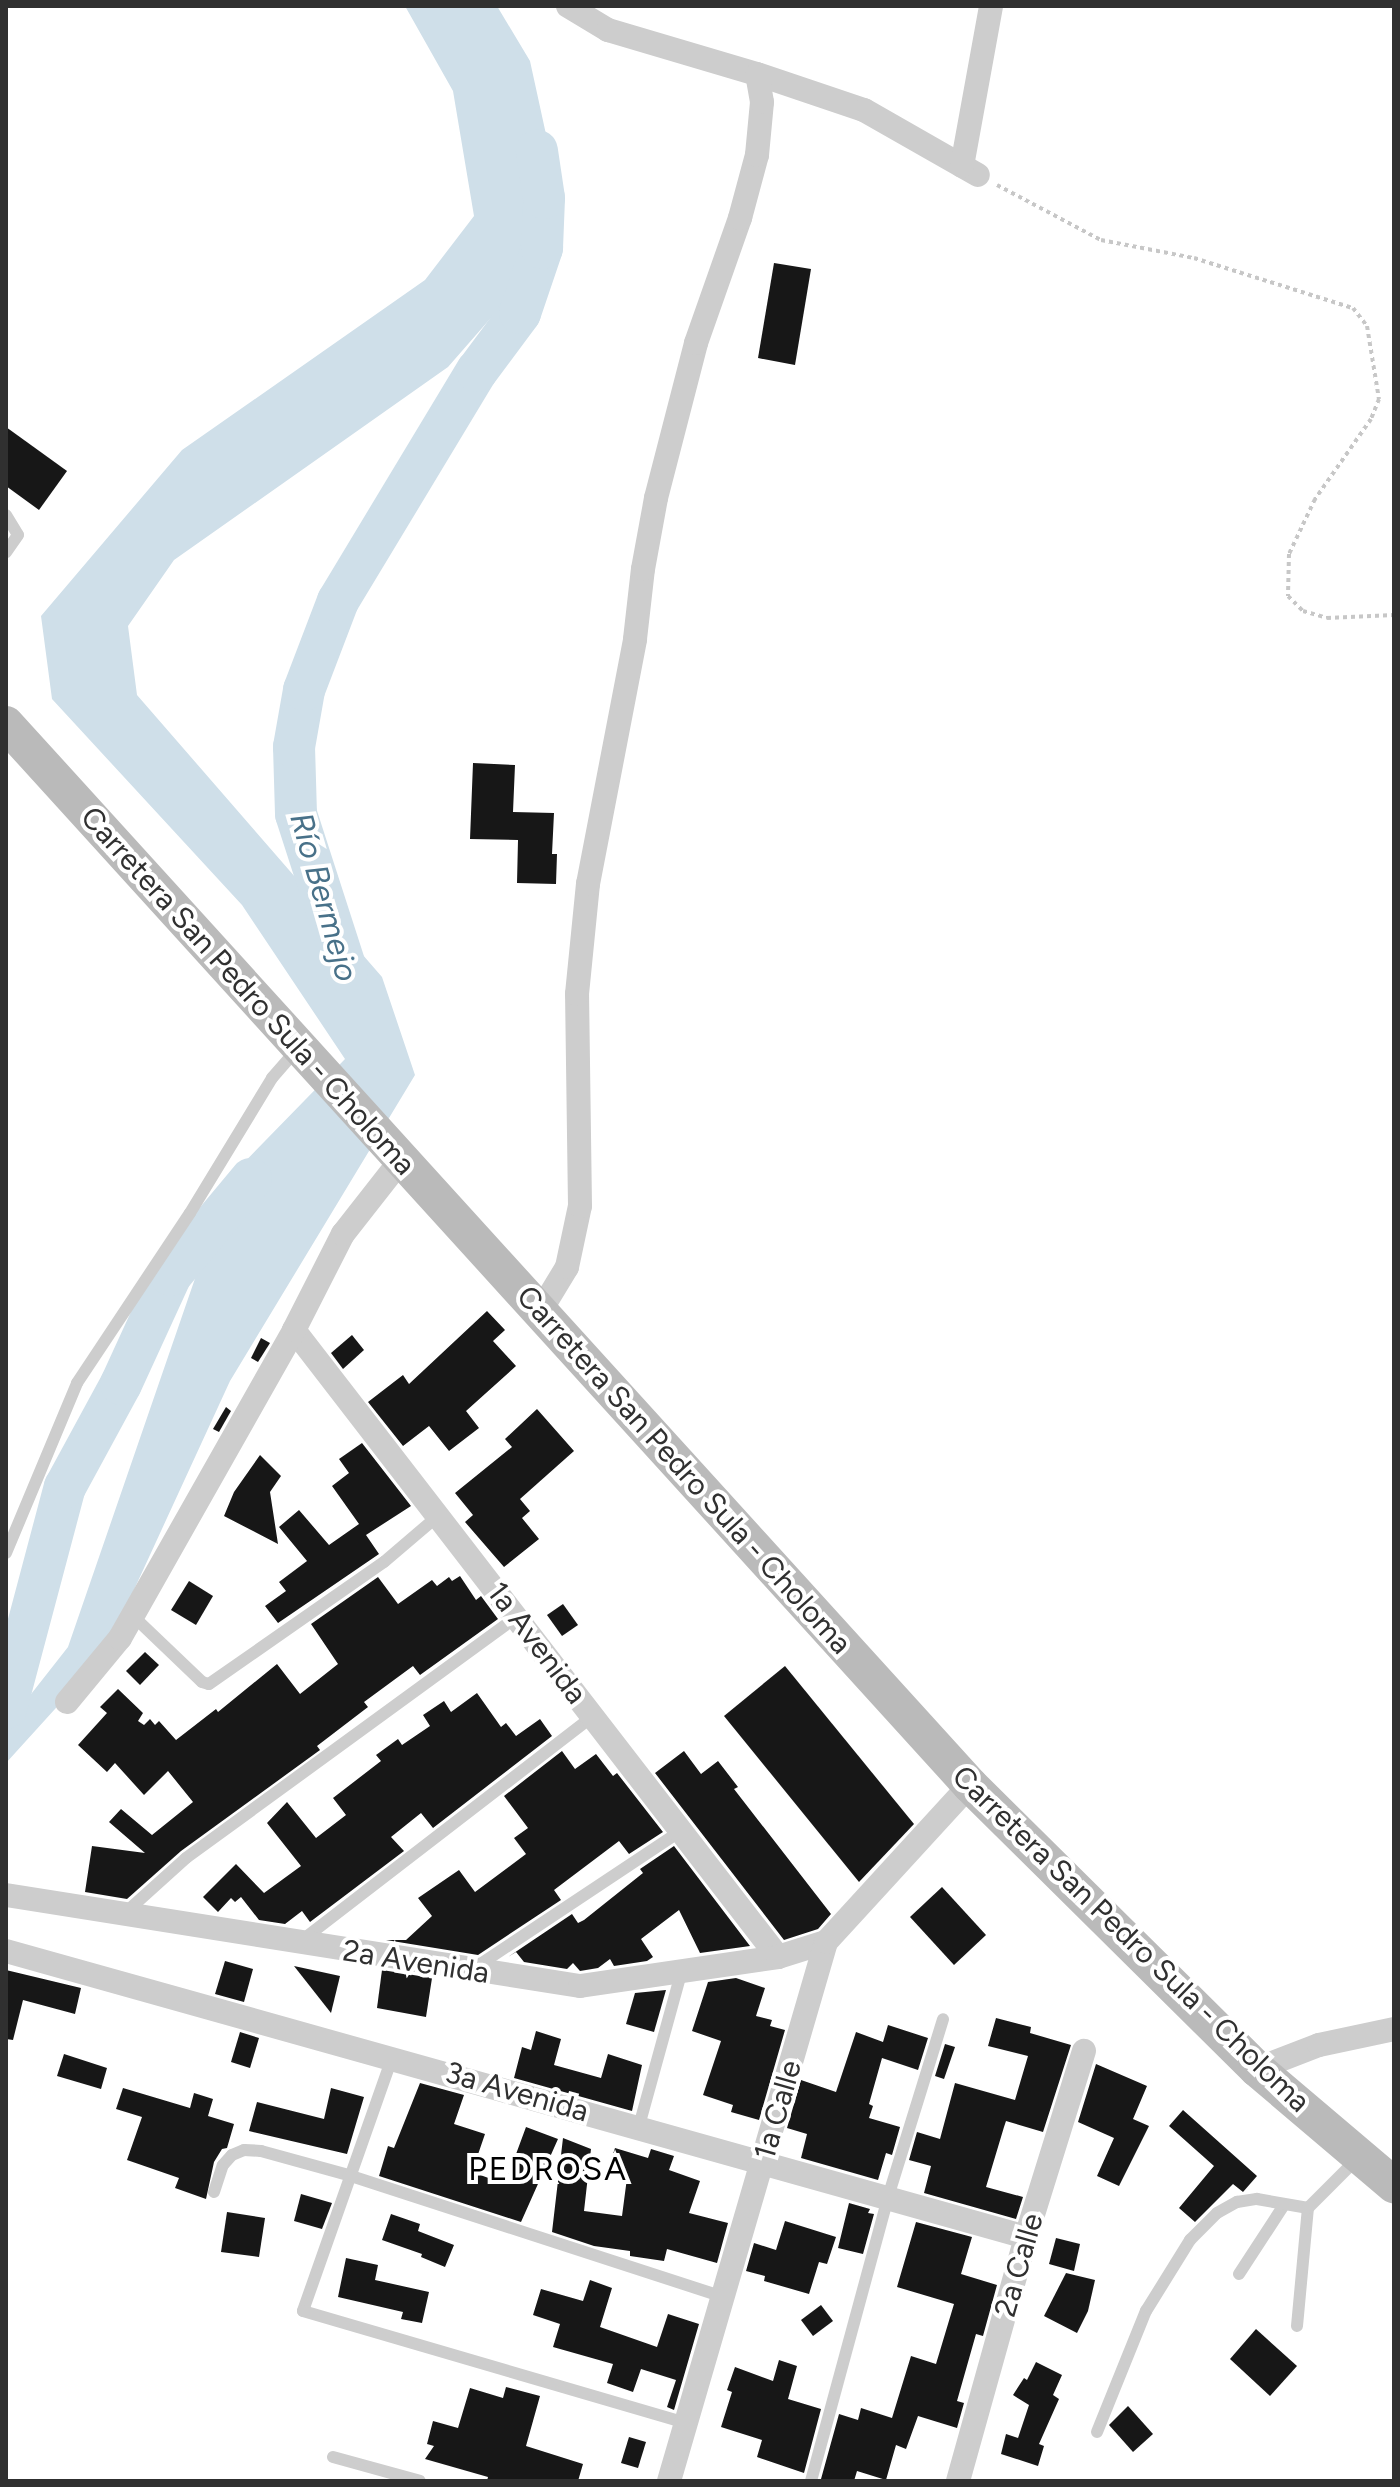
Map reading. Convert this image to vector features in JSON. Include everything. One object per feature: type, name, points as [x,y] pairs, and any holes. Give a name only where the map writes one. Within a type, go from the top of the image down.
[{"type":"main road","name":"Carretera San Pedro Sula - Choloma","points":[[6,724],[970,1785],[1257,2069],[1394,2185]]},
{"type":"street","points":[[568,6],[608,30],[757,74],[864,110],[970,170],[991,6]]},
{"type":"street","points":[[541,1310],[567,1267],[580,1206],[577,994],[588,884],[635,639],[643,569],[656,498],[696,343],[740,218],[757,155],[762,102],[757,74]]},
{"type":"street","points":[[67,1702],[120,1638],[294,1330],[343,1234],[395,1154]]},
{"type":"street","name":"1a Avenida","points":[[294,1330],[440,1514],[778,1957]]},
{"type":"street","name":"1a Calle","points":[[669,2481],[826,1942],[970,1785]]},
{"type":"street","name":"2a Avenida","points":[[6,1895],[298,1944],[580,1986],[778,1957],[826,1942]]},
{"type":"street","name":"3a Avenida","points":[[6,1951],[1026,2237]]},
{"type":"street","points":[[1257,2069],[1319,2045],[1394,2029]]},
{"type":"street","name":"2a Calle","points":[[958,2481],[1026,2237],[1084,2051]]},
{"type":"lane","points":[[6,515],[18,535],[6,552]]},
{"type":"lane","points":[[6,1553],[77,1383],[190,1213],[272,1078],[301,1051]]},
{"type":"lane","points":[[133,1616],[202,1682],[209,1684],[384,1562],[440,1514]]},
{"type":"lane","points":[[125,1913],[186,1858],[517,1617]]},
{"type":"lane","points":[[298,1944],[593,1716]]},
{"type":"lane","points":[[470,1971],[682,1830]]},
{"type":"lane","points":[[639,2126],[681,1973]]},
{"type":"lane","points":[[811,2481],[888,2197],[943,2019]]},
{"type":"lane","points":[[392,2058],[348,2175],[303,2311],[686,2423]]},
{"type":"lane","points":[[214,2192],[223,2165],[244,2150],[261,2151],[348,2175],[455,2213],[723,2297]]},
{"type":"lane","points":[[1297,2326],[1308,2208],[1360,2156]]},
{"type":"lane","points":[[1097,2432],[1146,2311],[1190,2240],[1217,2213],[1237,2202],[1257,2199],[1308,2208]]},
{"type":"lane","points":[[1239,2274],[1284,2205]]},
{"type":"lane","points":[[333,2457],[420,2481]]},
{"type":"path","points":[[970,170],[1101,240],[1194,258],[1353,308],[1367,326],[1379,399],[1371,419],[1315,499],[1289,554],[1288,596],[1303,611],[1327,618],[1394,615]]},
{"type":"shaded area","points":[[405,6],[497,6],[530,61],[554,171],[523,281],[448,367],[174,560],[128,626],[137,695],[382,977],[415,1075],[230,1381],[104,1655],[6,1763],[6,1726],[68,1647],[230,1177],[345,1059],[242,905],[52,699],[41,616],[182,450],[425,280],[474,216],[453,91]]},
{"type":"building","points":[[774,263],[811,269],[795,365],[758,358]]},
{"type":"building","points":[[6,427],[67,471],[39,510],[6,486]]},
{"type":"building","points":[[473,763],[515,765],[513,812],[554,813],[552,854],[557,854],[556,884],[517,883],[518,840],[470,839]]},
{"type":"building","points":[[487,1311],[505,1330],[493,1341],[516,1366],[466,1411],[479,1428],[449,1451],[429,1426],[403,1446],[368,1402],[403,1375],[409,1384]]},
{"type":"building","points":[[352,1335],[364,1350],[343,1369],[331,1353]]},
{"type":"building","points":[[261,1338],[270,1343],[258,1362],[251,1358]]},
{"type":"building","points":[[226,1407],[231,1411],[219,1432],[213,1429]]},
{"type":"building","points":[[537,1409],[574,1451],[520,1499],[530,1511],[522,1518],[539,1539],[504,1567],[465,1522],[473,1515],[455,1493],[512,1447],[505,1439]]},
{"type":"building","points":[[362,1443],[411,1506],[366,1535],[379,1554],[278,1623],[265,1606],[286,1591],[279,1582],[307,1561],[279,1527],[299,1510],[329,1545],[359,1524],[332,1486],[349,1473],[339,1459]]},
{"type":"building","points":[[260,1455],[281,1476],[270,1492],[278,1544],[224,1516],[234,1492]]},
{"type":"building","points":[[460,1576],[476,1600],[481,1596],[498,1619],[420,1675],[413,1666],[364,1702],[368,1707],[317,1746],[320,1750],[181,1851],[127,1899],[85,1892],[92,1846],[145,1853],[109,1822],[121,1809],[152,1835],[193,1802],[168,1771],[144,1795],[115,1763],[107,1772],[78,1745],[107,1713],[100,1707],[118,1689],[143,1713],[138,1721],[144,1725],[150,1719],[155,1725],[159,1721],[176,1740],[216,1709],[218,1712],[277,1664],[300,1694],[338,1664],[311,1624],[378,1577],[398,1604],[432,1580],[437,1586],[449,1577],[452,1581]]},
{"type":"building","points":[[189,1581],[213,1596],[196,1625],[171,1610]]},
{"type":"building","points":[[563,1604],[578,1625],[562,1636],[547,1615]]},
{"type":"building","points":[[145,1652],[159,1665],[140,1685],[126,1671]]},
{"type":"building","points":[[785,1666],[914,1824],[859,1882],[724,1716]]},
{"type":"building","points":[[477,1693],[501,1727],[506,1723],[516,1736],[540,1719],[552,1736],[433,1828],[421,1813],[391,1837],[404,1851],[310,1922],[302,1911],[285,1924],[259,1920],[241,1897],[235,1902],[231,1898],[218,1912],[203,1897],[236,1864],[264,1893],[301,1866],[267,1823],[287,1802],[316,1838],[346,1815],[333,1798],[381,1761],[376,1755],[398,1739],[402,1745],[430,1726],[423,1715],[444,1701],[451,1712]]},
{"type":"building","points":[[562,1751],[575,1769],[596,1754],[613,1776],[617,1773],[663,1832],[629,1854],[619,1841],[554,1890],[561,1900],[478,1955],[386,1940],[406,1940],[432,1916],[418,1898],[459,1870],[475,1892],[526,1854],[514,1838],[528,1828],[504,1796]]},
{"type":"building","points":[[684,1751],[701,1774],[718,1761],[738,1787],[734,1789],[831,1914],[818,1929],[784,1940],[655,1773]]},
{"type":"building","points":[[674,1846],[750,1946],[700,1953],[679,1910],[641,1939],[653,1957],[647,1961],[614,1966],[610,1959],[598,1968],[580,1971],[573,1963],[567,1969],[524,1962],[516,1952],[505,1959],[572,1914],[578,1923],[584,1920],[643,1873],[640,1869]]},
{"type":"building","points":[[942,1887],[986,1935],[954,1965],[910,1917]]},
{"type":"building","points":[[225,1961],[253,1969],[244,2002],[215,1994]]},
{"type":"building","points":[[294,1966],[340,1976],[331,2013]]},
{"type":"building","points":[[6,1970],[81,1988],[75,2014],[23,2000],[13,2040],[6,2039]]},
{"type":"building","points":[[382,1970],[432,1978],[426,2017],[377,2008]]},
{"type":"building","points":[[736,1978],[765,1988],[756,2016],[772,2020],[770,2026],[785,2030],[759,2120],[731,2112],[733,2105],[703,2095],[721,2041],[692,2031],[708,1982]]},
{"type":"building","points":[[666,1990],[654,2032],[626,2024],[635,1993]]},
{"type":"building","points":[[996,2018],[1031,2027],[1030,2033],[1071,2045],[1043,2132],[1006,2121],[1004,2127],[986,2187],[1023,2197],[1016,2219],[924,2193],[931,2166],[909,2160],[917,2132],[940,2139],[955,2083],[1015,2100],[1028,2056],[988,2046]]},
{"type":"building","points":[[888,2025],[928,2038],[918,2070],[882,2058],[869,2104],[873,2106],[869,2118],[900,2127],[892,2155],[886,2153],[878,2180],[801,2158],[807,2134],[787,2128],[801,2080],[836,2092],[856,2032],[883,2042]]},
{"type":"building","points":[[536,2031],[561,2039],[554,2065],[601,2078],[608,2054],[642,2065],[632,2111],[514,2078],[522,2047],[531,2050]]},
{"type":"building","points":[[240,2032],[259,2038],[250,2068],[231,2062]]},
{"type":"building","points":[[945,2044],[955,2047],[944,2079],[935,2076]]},
{"type":"building","points":[[64,2054],[107,2068],[101,2089],[57,2076]]},
{"type":"building","points":[[1096,2064],[1147,2086],[1133,2119],[1149,2126],[1119,2186],[1097,2176],[1114,2138],[1078,2122]]},
{"type":"building","points":[[420,2083],[464,2095],[454,2124],[485,2134],[472,2172],[505,2184],[526,2127],[558,2139],[521,2222],[379,2176],[388,2146],[394,2148]]},
{"type":"building","points":[[123,2088],[190,2108],[194,2093],[213,2099],[208,2116],[234,2124],[227,2148],[222,2149],[214,2162],[206,2199],[175,2188],[179,2178],[127,2160],[142,2117],[116,2109]]},
{"type":"building","points":[[331,2088],[364,2097],[347,2154],[249,2131],[257,2102],[324,2119]]},
{"type":"building","points":[[1183,2110],[1257,2176],[1243,2192],[1233,2184],[1195,2222],[1179,2208],[1214,2166],[1169,2126]]},
{"type":"building","points":[[563,2138],[591,2149],[584,2211],[622,2216],[627,2178],[607,2172],[615,2148],[648,2158],[651,2149],[674,2156],[669,2170],[700,2181],[689,2213],[728,2223],[717,2263],[667,2249],[664,2261],[630,2256],[630,2251],[594,2246],[552,2232]]},
{"type":"building","points":[[301,2194],[332,2203],[322,2229],[294,2221]]},
{"type":"building","points":[[849,2203],[870,2209],[868,2213],[874,2214],[863,2254],[838,2248]]},
{"type":"building","points":[[227,2212],[265,2218],[259,2257],[221,2252]]},
{"type":"building","points":[[391,2214],[420,2224],[418,2231],[454,2245],[445,2267],[421,2257],[422,2254],[382,2240]]},
{"type":"building","points":[[785,2221],[836,2237],[827,2264],[819,2262],[809,2294],[764,2281],[765,2276],[746,2271],[754,2243],[776,2250]]},
{"type":"building","points":[[916,2222],[972,2237],[961,2274],[997,2285],[983,2336],[976,2334],[957,2401],[964,2403],[957,2428],[918,2416],[906,2449],[896,2445],[886,2480],[857,2471],[854,2481],[821,2479],[839,2414],[858,2420],[861,2408],[892,2418],[911,2356],[936,2364],[954,2304],[897,2287]]},
{"type":"building","points":[[1056,2238],[1080,2244],[1074,2271],[1049,2264]]},
{"type":"building","points":[[346,2258],[378,2265],[375,2280],[429,2292],[422,2323],[401,2319],[403,2312],[338,2297]]},
{"type":"building","points":[[1066,2273],[1095,2280],[1088,2311],[1077,2333],[1044,2316]]},
{"type":"building","points":[[590,2280],[612,2288],[600,2327],[657,2347],[668,2314],[699,2324],[674,2410],[667,2407],[676,2380],[641,2369],[633,2392],[607,2383],[613,2364],[553,2347],[560,2324],[533,2315],[541,2289],[583,2301]]},
{"type":"building","points":[[821,2305],[833,2321],[813,2336],[801,2320]]},
{"type":"building","points":[[1256,2329],[1297,2366],[1270,2396],[1230,2359]]},
{"type":"building","points":[[779,2360],[797,2366],[788,2399],[821,2409],[804,2473],[757,2457],[762,2440],[721,2427],[732,2392],[727,2390],[735,2367],[773,2381]]},
{"type":"building","points":[[1036,2362],[1062,2375],[1053,2395],[1059,2399],[1039,2444],[1044,2446],[1038,2466],[1001,2454],[1006,2434],[1018,2438],[1029,2405],[1013,2395],[1024,2378],[1027,2380]]},
{"type":"building","points":[[506,2387],[540,2396],[526,2446],[583,2464],[578,2481],[487,2481],[488,2477],[425,2459],[434,2446],[427,2444],[433,2421],[458,2428],[470,2388],[503,2398]]},
{"type":"building","points":[[1128,2406],[1153,2434],[1133,2452],[1109,2425]]},
{"type":"building","points":[[629,2437],[646,2442],[638,2468],[621,2463]]},
{"type":"waterway","name":"Río Bermejo","points":[[347,972],[296,814],[294,747],[304,690],[338,601],[477,371],[520,313],[542,248],[544,198],[537,151]]},
{"type":"waterway","name":"Río Bermejo","points":[[6,1708],[65,1487],[121,1384],[171,1275],[251,1179]]},
{"type":"district","name":"PEDROSA","points":[[548,2169]]}]
